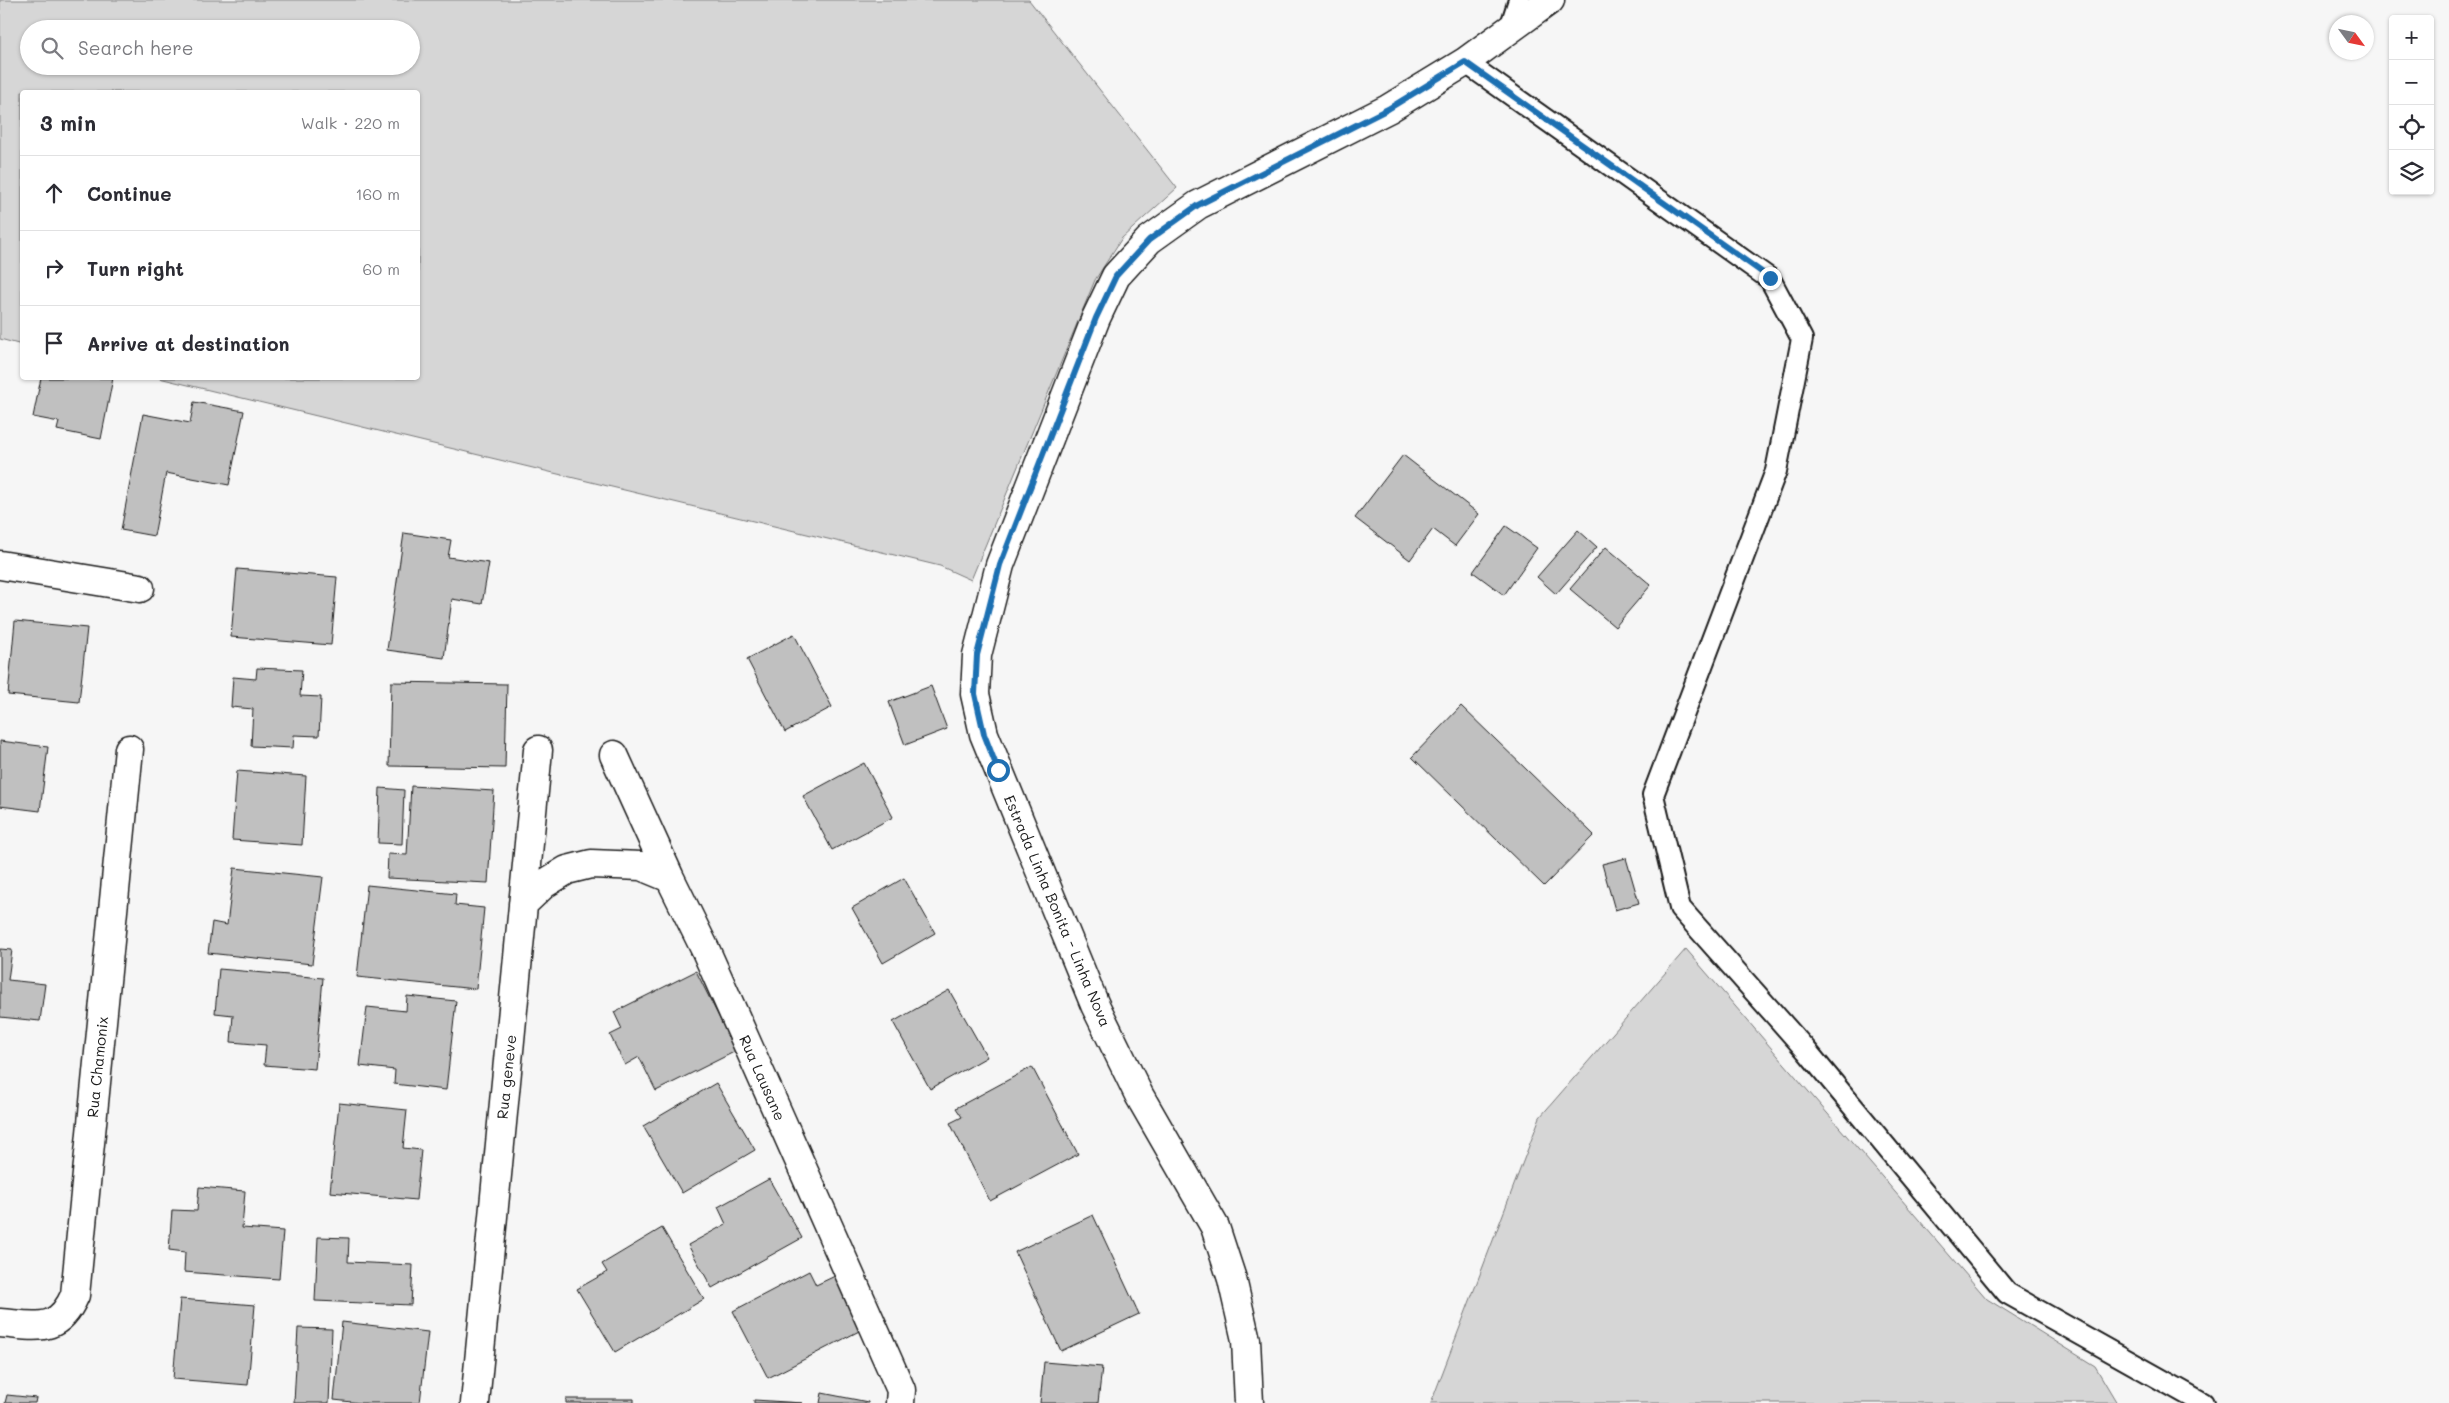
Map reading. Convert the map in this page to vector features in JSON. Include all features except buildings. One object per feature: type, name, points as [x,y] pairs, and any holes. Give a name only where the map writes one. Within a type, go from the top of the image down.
[{"type":"street","name":"Estrada Linha Bonita - Linha Nova","points":[[1249,1403],[1246,1340],[1232,1279],[1215,1227],[1139,1095],[1088,987],[984,734],[975,694],[977,655],[1000,565],[1096,318],[1116,276],[1149,240],[1198,205],[1388,109],[1465,62],[1509,32],[1550,0]]},
{"type":"street","points":[[0,565],[140,588]]},
{"type":"street","name":"Rua Chamonix","points":[[0,1324],[39,1326],[56,1322],[68,1312],[76,1295],[129,749]]},
{"type":"street","name":"Rua geneve","points":[[475,1403],[538,750]]},
{"type":"street","name":"Rua Lausane","points":[[614,755],[670,878],[706,951],[901,1390],[900,1403]]},
{"type":"street","points":[[524,904],[544,884],[567,870],[591,864],[641,866],[670,878]]},
{"type":"lane","points":[[1509,32],[1519,0]]},
{"type":"lane","points":[[1465,62],[1770,278],[1802,340],[1776,471],[1653,795],[1680,908],[1806,1050],[2007,1293],[2203,1403]]},
{"type":"shaded area","points":[[0,0],[1029,0],[1177,188],[1122,238],[1095,280],[971,580],[940,566],[167,380],[420,380],[420,90],[20,90],[20,344],[0,339]]},
{"type":"shaded area","points":[[1686,949],[1987,1299],[2095,1366],[2117,1403],[1431,1403],[1540,1117]]},
{"type":"route","points":[[998,770],[984,734],[975,694],[977,655],[1000,565],[1096,318],[1116,276],[1149,240],[1198,205],[1388,109],[1465,62],[1770,278]]}]
